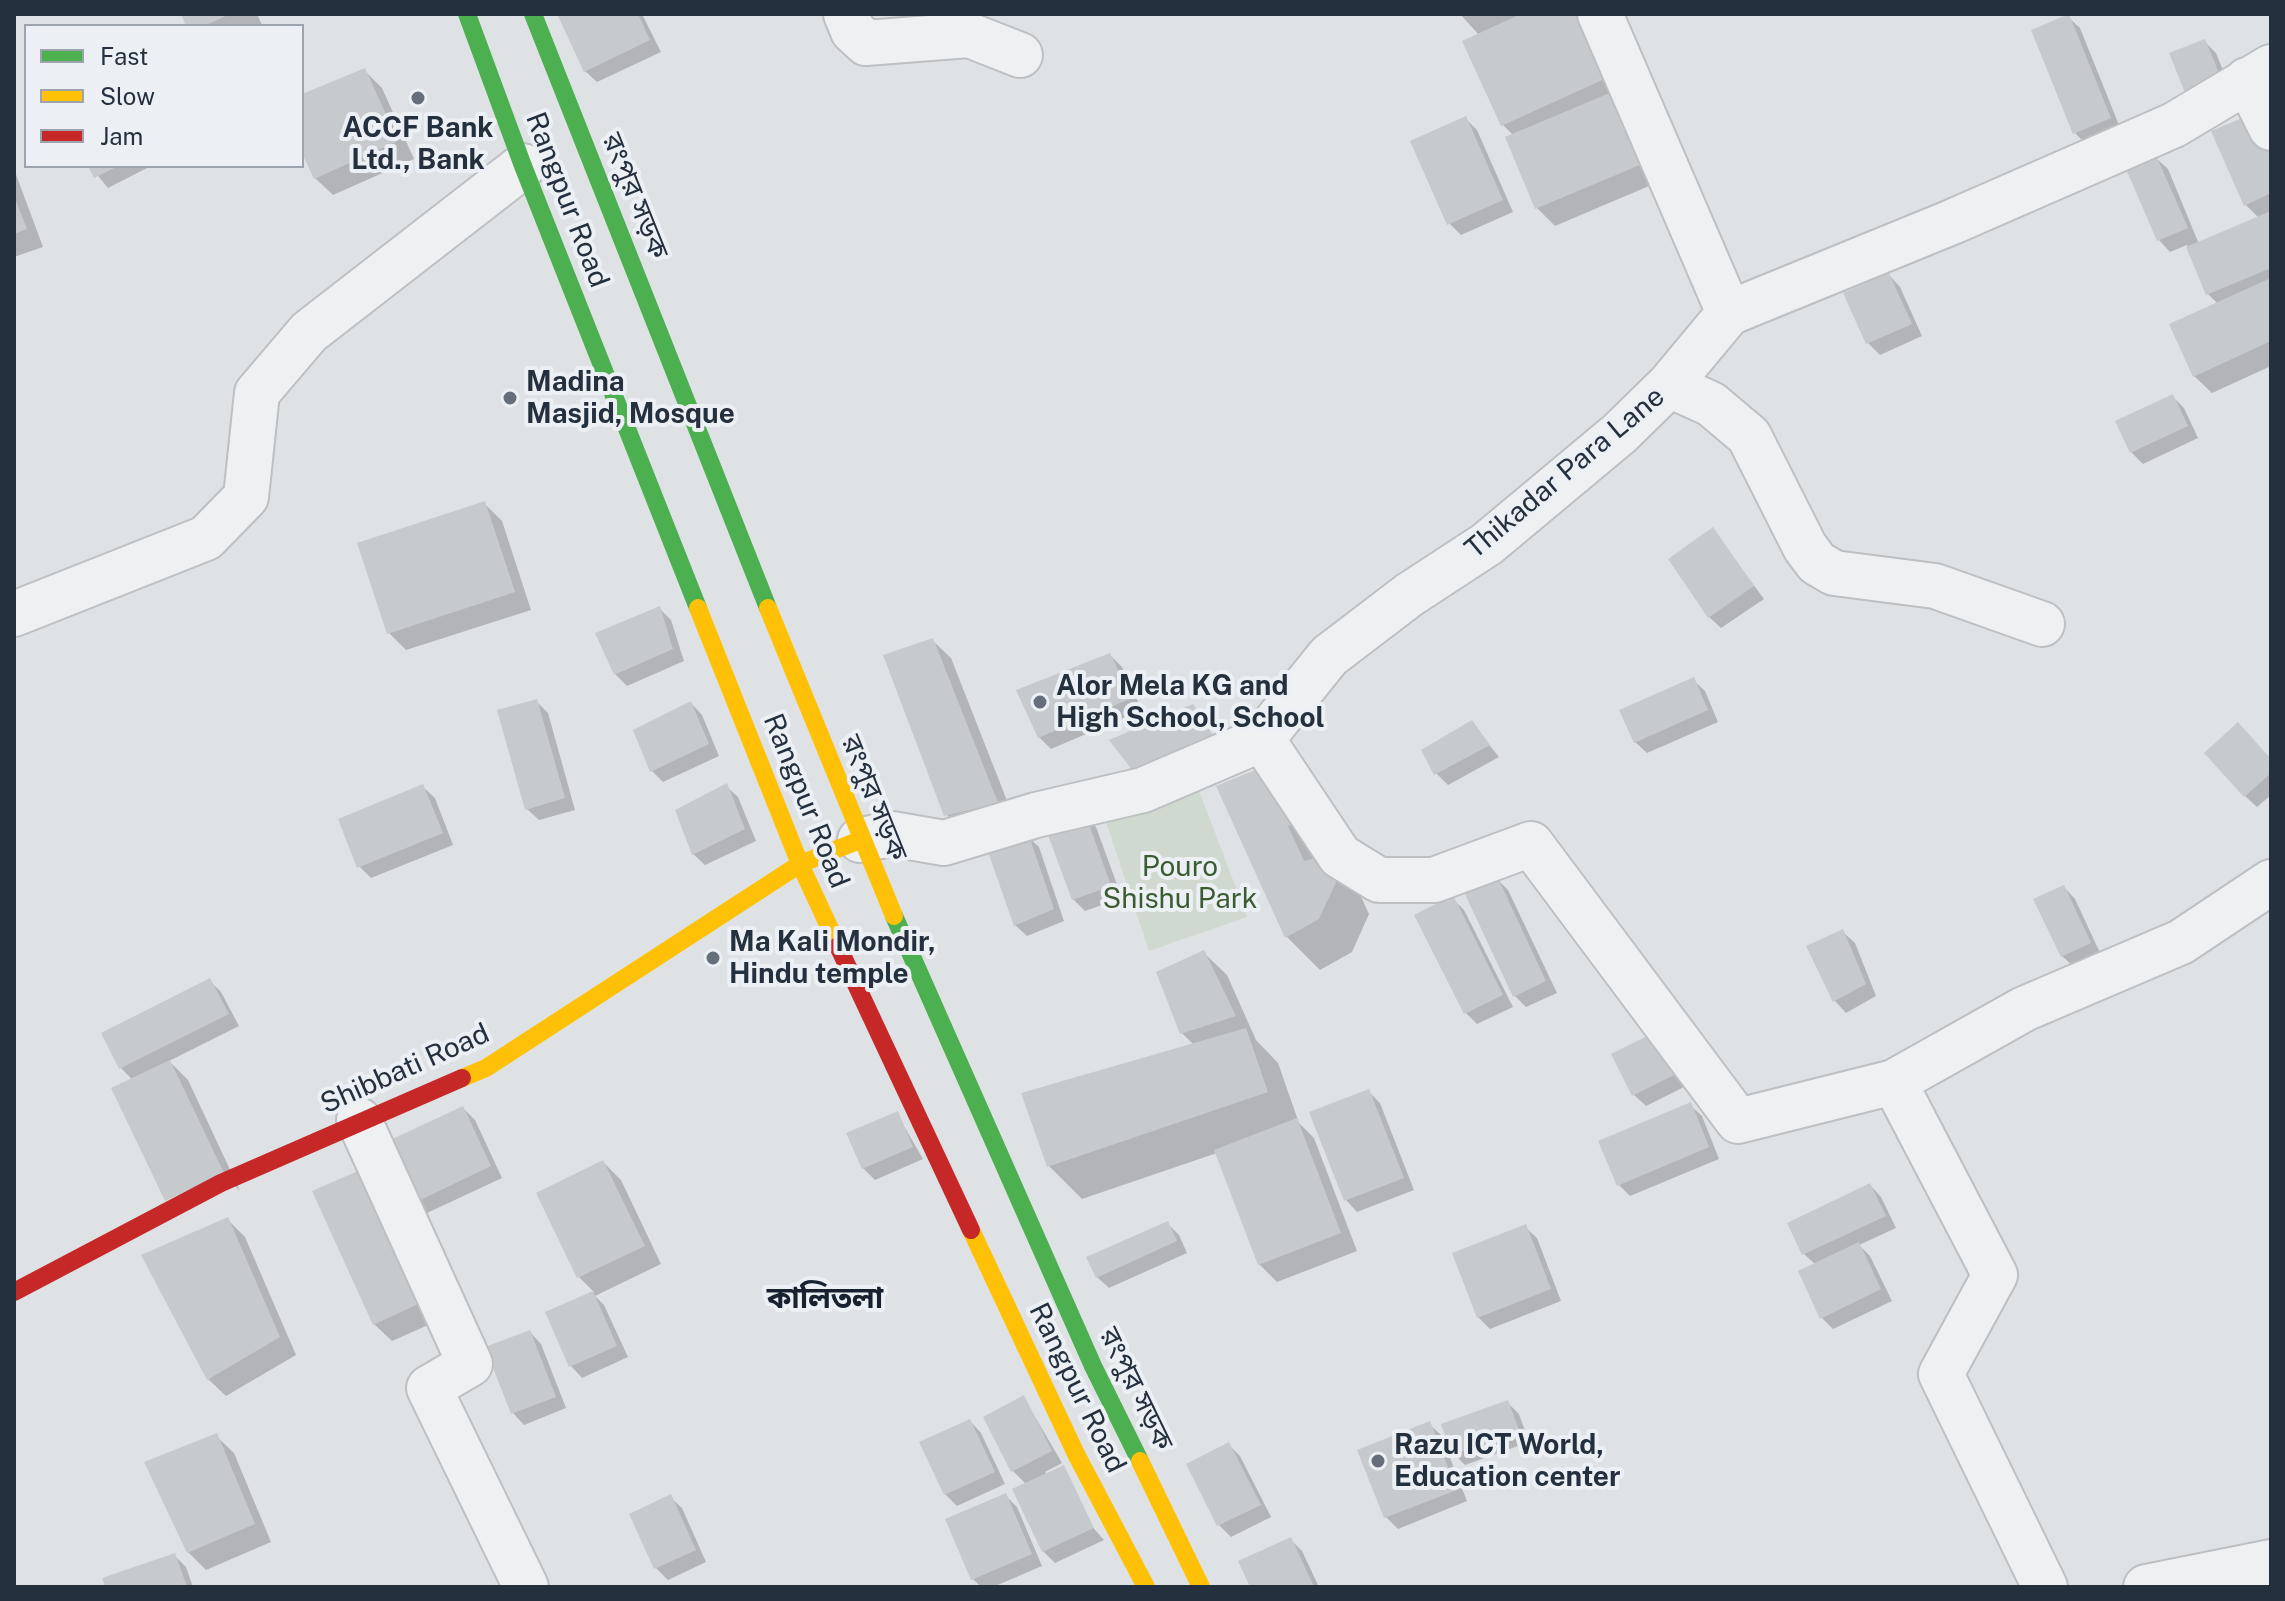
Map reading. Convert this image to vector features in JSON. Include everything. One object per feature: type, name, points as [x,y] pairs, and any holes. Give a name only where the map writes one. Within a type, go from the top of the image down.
[{"type":"main road","name":"Rangpur Road","points":[[467,14],[523,166],[800,864],[1069,1440],[1146,1587]]},
{"type":"main road","name":"রংপুর সড়ক","points":[[533,14],[860,840],[1093,1366],[1201,1587]]},
{"type":"main road","name":"Shibbati Road","points":[[14,1292],[221,1183],[359,1120],[486,1068],[800,864],[860,840]]},
{"type":"street","points":[[846,14],[853,31],[866,43],[969,35],[1020,55]]},
{"type":"street","points":[[1600,14],[1729,313]]},
{"type":"street","points":[[2259,73],[2271,128]]},
{"type":"street","name":"Thikadar Para Lane","points":[[860,840],[892,834],[944,843],[1036,815],[1143,790],[1262,739],[1329,656],[1409,595],[1487,544],[1620,433],[1669,385],[1729,313],[1952,222],[2174,125],[2259,73]]},
{"type":"street","points":[[14,614],[206,538],[246,497],[257,393],[309,332],[523,166]]},
{"type":"street","points":[[1669,385],[1711,404],[1749,436],[1805,547],[1817,563],[1834,573],[1935,586],[2042,624]]},
{"type":"street","points":[[1262,739],[1340,856],[1379,880],[1434,880],[1531,844],[1738,1121],[1894,1082],[2024,1009],[2181,942],[2271,882]]},
{"type":"street","points":[[1894,1082],[1995,1275],[1941,1374],[2045,1587]]},
{"type":"street","points":[[359,1120],[470,1364],[429,1388],[526,1587]]},
{"type":"street","points":[[2146,1587],[2271,1562]]},
{"type":"green space","name":"Pouro Shishu Park","points":[[1197,785],[1247,917],[1149,951],[1103,813]]},
{"type":"building","points":[[181,14],[230,14],[208,24],[185,24]]},
{"type":"building","points":[[557,14],[638,14],[650,40],[584,72]]},
{"type":"building","points":[[1521,14],[1583,14],[1611,76],[1501,126],[1462,41]]},
{"type":"building","points":[[2069,14],[2111,118],[2073,134],[2031,30]]},
{"type":"building","points":[[2205,39],[2221,78],[2185,93],[2169,53]]},
{"type":"building","points":[[365,68],[398,141],[314,179],[304,157],[304,93]]},
{"type":"building","points":[[1617,90],[1647,162],[1535,209],[1505,137]]},
{"type":"building","points":[[2259,111],[2271,139],[2271,193],[2244,206],[2211,131]]},
{"type":"building","points":[[1466,116],[1503,200],[1447,225],[1410,141]]},
{"type":"building","points":[[2156,155],[2188,228],[2157,241],[2126,169]]},
{"type":"building","points":[[89,168],[114,168],[94,178]]},
{"type":"building","points":[[14,196],[27,229],[14,234]]},
{"type":"building","points":[[2271,211],[2271,268],[2206,295],[2186,247]]},
{"type":"building","points":[[1889,273],[1912,324],[1866,344],[1843,293]]},
{"type":"building","points":[[2271,278],[2271,341],[2193,377],[2169,324]]},
{"type":"building","points":[[2173,394],[2188,426],[2130,453],[2115,421]]},
{"type":"building","points":[[485,501],[515,592],[387,634],[357,543]]},
{"type":"building","points":[[1713,527],[1754,586],[1708,618],[1668,559]]},
{"type":"building","points":[[660,606],[673,649],[614,675],[595,633]]},
{"type":"building","points":[[933,638],[998,803],[944,816],[883,655]]},
{"type":"building","points":[[1110,653],[1132,698],[1038,738],[1016,690]]},
{"type":"building","points":[[1694,677],[1708,710],[1634,743],[1619,710]]},
{"type":"building","points":[[537,699],[565,798],[525,810],[497,710]]},
{"type":"building","points":[[691,701],[709,744],[650,772],[633,730]]},
{"type":"building","points":[[1193,704],[1215,738],[1136,775],[1109,740]]},
{"type":"building","points":[[1472,720],[1490,745],[1434,775],[1421,750]]},
{"type":"building","points":[[2238,722],[2271,759],[2271,773],[2244,797],[2204,753]]},
{"type":"building","points":[[1255,770],[1287,791],[1300,821],[1288,826],[1304,861],[1326,855],[1337,880],[1319,919],[1285,938],[1216,786]]},
{"type":"building","points":[[727,783],[745,829],[692,855],[675,810]]},
{"type":"building","points":[[423,784],[443,833],[357,868],[338,819]]},
{"type":"building","points":[[1085,813],[1111,886],[1072,900],[1045,827]]},
{"type":"building","points":[[1028,833],[1054,909],[1014,926],[987,849]]},
{"type":"building","points":[[1497,876],[1546,981],[1513,997],[1464,892]]},
{"type":"building","points":[[2064,885],[2091,943],[2061,957],[2033,899]]},
{"type":"building","points":[[1453,895],[1503,995],[1464,1014],[1414,915]]},
{"type":"building","points":[[1843,929],[1866,984],[1833,1002],[1806,946]]},
{"type":"building","points":[[1204,950],[1236,1016],[1180,1034],[1156,972]]},
{"type":"building","points":[[210,978],[229,1014],[119,1069],[101,1033]]},
{"type":"building","points":[[1246,1028],[1268,1092],[1047,1167],[1021,1093]]},
{"type":"building","points":[[1655,1032],[1676,1074],[1632,1096],[1611,1054]]},
{"type":"building","points":[[170,1060],[224,1173],[165,1201],[111,1088]]},
{"type":"building","points":[[1369,1089],[1404,1178],[1344,1201],[1309,1112]]},
{"type":"building","points":[[1691,1102],[1709,1147],[1617,1186],[1598,1141]]},
{"type":"building","points":[[463,1106],[491,1166],[414,1203],[386,1142]]},
{"type":"building","points":[[898,1111],[913,1147],[862,1169],[846,1133]]},
{"type":"building","points":[[1297,1118],[1341,1233],[1258,1265],[1214,1150]]},
{"type":"building","points":[[603,1160],[645,1246],[577,1278],[536,1193]]},
{"type":"building","points":[[367,1167],[427,1300],[373,1325],[312,1191]]},
{"type":"building","points":[[1870,1183],[1886,1216],[1802,1255],[1787,1223]]},
{"type":"building","points":[[228,1217],[280,1337],[207,1380],[141,1255]]},
{"type":"building","points":[[1168,1221],[1177,1241],[1096,1278],[1086,1257]]},
{"type":"building","points":[[1526,1224],[1551,1289],[1477,1318],[1452,1253]]},
{"type":"building","points":[[1859,1242],[1881,1289],[1820,1319],[1798,1271]]},
{"type":"building","points":[[593,1291],[617,1346],[569,1367],[545,1312]]},
{"type":"building","points":[[530,1330],[556,1397],[511,1414],[485,1347]]},
{"type":"building","points":[[1024,1395],[1052,1451],[1011,1472],[983,1417]]},
{"type":"building","points":[[1508,1400],[1519,1430],[1452,1455],[1441,1424]]},
{"type":"building","points":[[970,1419],[995,1472],[944,1495],[919,1442]]},
{"type":"building","points":[[1430,1421],[1457,1490],[1384,1518],[1357,1450]]},
{"type":"building","points":[[217,1433],[255,1524],[187,1553],[144,1462]]},
{"type":"building","points":[[1229,1442],[1261,1505],[1217,1526],[1186,1464]]},
{"type":"building","points":[[1064,1465],[1094,1528],[1042,1552],[1012,1489]]},
{"type":"building","points":[[1006,1493],[1032,1554],[971,1580],[945,1519]]},
{"type":"building","points":[[671,1494],[696,1550],[654,1569],[629,1514]]},
{"type":"building","points":[[1291,1537],[1314,1587],[1250,1587],[1238,1561]]},
{"type":"building","points":[[175,1553],[187,1587],[105,1587],[102,1578]]},
{"type":"traffic: fast","points":[[467,14],[523,166],[698,608]]},
{"type":"traffic: fast","points":[[533,14],[768,608]]},
{"type":"traffic: fast","points":[[894,916],[1093,1366],[1140,1461]]},
{"type":"traffic: slow","points":[[698,608],[800,864],[838,946]]},
{"type":"traffic: slow","points":[[768,608],[894,916]]},
{"type":"traffic: slow","points":[[462,1078],[486,1068],[800,864],[860,840]]},
{"type":"traffic: slow","points":[[971,1230],[1076,1454],[1146,1587]]},
{"type":"traffic: slow","points":[[1140,1461],[1201,1587]]},
{"type":"traffic: jam","points":[[838,946],[971,1230]]},
{"type":"traffic: jam","points":[[14,1292],[221,1183],[462,1078]]},
{"type":"place","name":"ACCF Bank Ltd., Bank","points":[[418,98]]},
{"type":"place","name":"Madina Masjid, Mosque","points":[[510,398]]},
{"type":"place","name":"Alor Mela KG and High School, School","points":[[1040,702]]},
{"type":"place","name":"Ma Kali Mondir, Hindu temple","points":[[713,958]]},
{"type":"place","name":"Razu ICT World, Education center","points":[[1378,1461]]},
{"type":"district","name":"কালিতলা","points":[[825,1299]]}]
